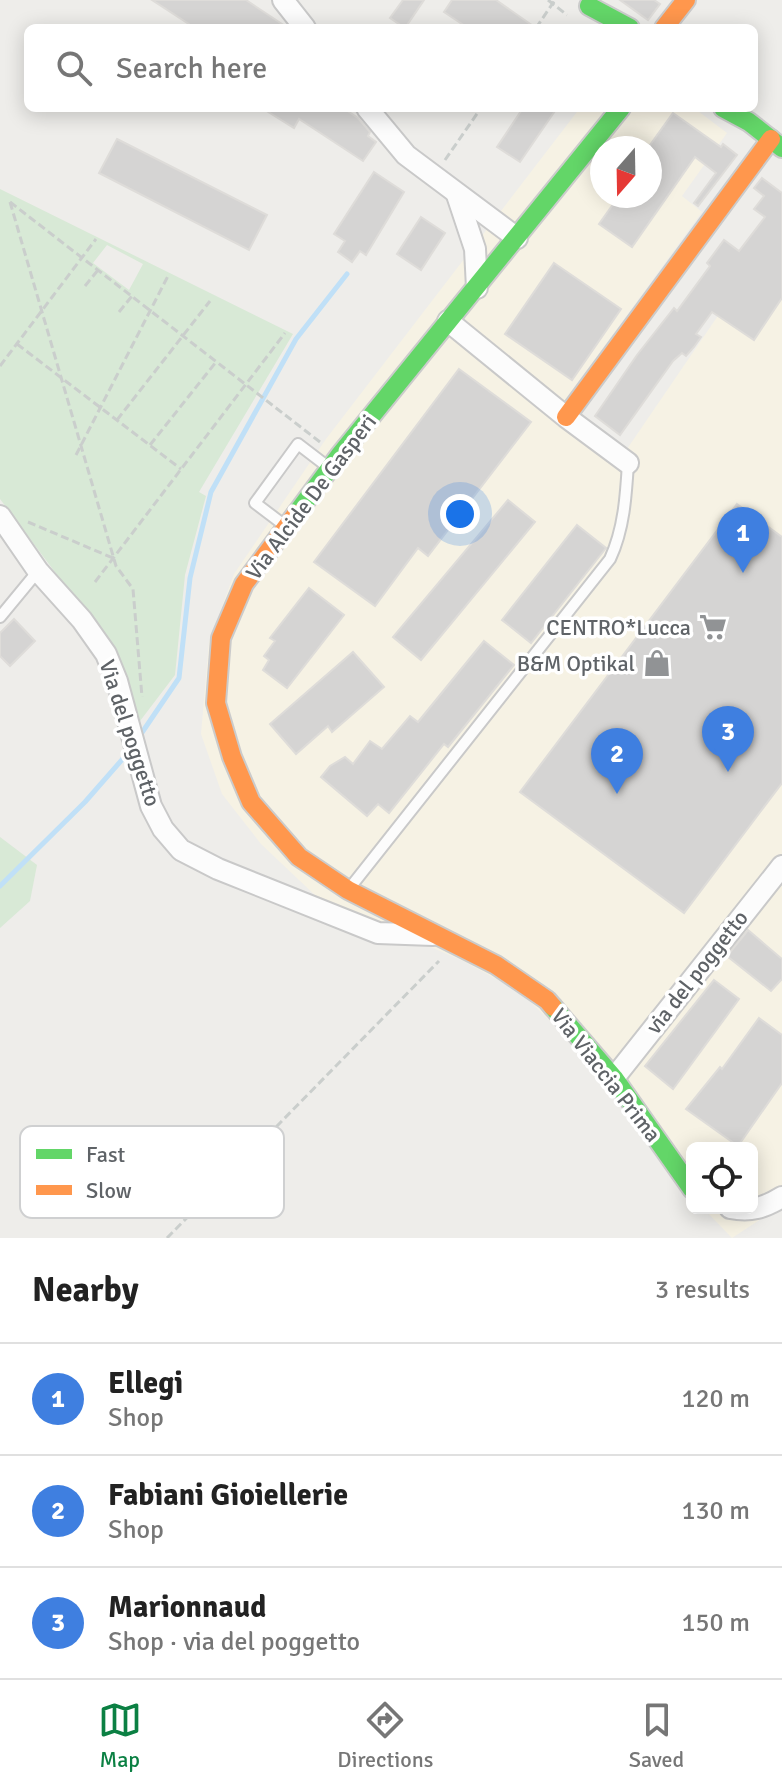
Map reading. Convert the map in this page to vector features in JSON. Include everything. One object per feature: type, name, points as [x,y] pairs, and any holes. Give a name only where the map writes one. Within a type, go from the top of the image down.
[{"type":"street","points":[[283,0],[302,24]]},
{"type":"street","points":[[667,24],[686,0]]},
{"type":"street","points":[[690,24],[697,0]]},
{"type":"street","points":[[584,3],[608,24]]},
{"type":"street","points":[[584,3],[623,24]]},
{"type":"street","points":[[370,112],[391,139],[434,177],[517,238]]},
{"type":"street","name":"Via Alcide De Gasperi","points":[[429,932],[348,890],[299,857],[251,802],[232,757],[216,703],[221,638],[244,584],[335,462],[618,112]]},
{"type":"street","points":[[566,417],[776,143],[734,112]]},
{"type":"street","points":[[457,195],[475,249],[477,288]]},
{"type":"street","points":[[448,321],[628,463]]},
{"type":"street","name":"Via del poggetto","points":[[0,516],[38,571],[82,620],[106,654],[117,681],[151,806],[163,829],[181,850],[218,869],[378,933],[429,932]]},
{"type":"street","name":"via del poggetto","points":[[614,1078],[782,866]]},
{"type":"street","name":"Via Viaccia Prima","points":[[429,932],[496,965],[547,1000],[614,1078],[686,1180]]},
{"type":"street","points":[[758,1209],[782,1197]]},
{"type":"lane","points":[[286,527],[255,503],[298,444],[335,462]]},
{"type":"lane","points":[[348,890],[610,559],[626,505],[628,463]]},
{"type":"lane","points":[[0,617],[38,571]]},
{"type":"path","points":[[539,24],[555,0]]},
{"type":"path","points":[[434,177],[478,112]]},
{"type":"path","points":[[129,728],[142,705],[133,589],[113,558],[10,202],[246,384],[335,462]]},
{"type":"path","points":[[0,366],[96,239]]},
{"type":"path","points":[[85,286],[98,270]]},
{"type":"path","points":[[76,455],[169,274]]},
{"type":"path","points":[[119,312],[132,296]]},
{"type":"path","points":[[117,420],[210,301]]},
{"type":"path","points":[[95,582],[285,333]]},
{"type":"path","points":[[17,344],[181,469]]},
{"type":"path","points":[[150,445],[216,362]]},
{"type":"path","points":[[25,520],[113,558]]},
{"type":"path","points":[[277,1126],[456,945]]},
{"type":"path","points":[[167,1238],[187,1218]]},
{"type":"shaded area","points":[[577,112],[699,112],[727,133],[682,196],[702,212],[563,403],[627,449],[782,222],[782,1205],[732,1238],[709,1214],[758,1214],[758,1142],[686,1142],[686,1188],[568,1038],[520,992],[463,961],[318,898],[261,844],[222,794],[201,734],[209,642],[234,574],[326,439]]},
{"type":"green space","points":[[0,189],[293,334],[199,492],[206,496],[185,575],[175,675],[137,725],[118,656],[0,499]],"holes":[[[107,245],[143,264],[129,290],[93,263]]]},
{"type":"green space","points":[[0,837],[37,865],[30,901],[0,928]]},
{"type":"building","points":[[152,0],[246,0],[282,24],[189,24]]},
{"type":"building","points":[[403,0],[424,0],[408,24],[399,24],[390,18]]},
{"type":"building","points":[[452,0],[496,0],[530,24],[462,24],[444,12]]},
{"type":"building","points":[[620,0],[654,0],[660,4],[648,20]]},
{"type":"building","points":[[268,112],[349,112],[358,118],[370,132],[368,136],[376,142],[363,161],[299,119],[294,128]]},
{"type":"building","points":[[520,112],[554,112],[520,162],[497,147]]},
{"type":"building","points":[[673,113],[737,155],[698,206],[694,203],[716,173],[695,157],[662,204],[662,136],[656,136]]},
{"type":"building","points":[[117,139],[267,215],[249,250],[99,173]]},
{"type":"building","points":[[374,172],[404,192],[366,255],[360,251],[352,262],[338,252],[345,241],[334,234]]},
{"type":"building","points":[[762,178],[782,193],[782,298],[754,340],[712,312],[696,334],[701,337],[694,347],[686,356],[682,353],[673,361],[620,435],[595,416],[637,355],[674,308],[677,311],[710,266],[707,263],[724,240],[739,251],[765,217],[754,209],[764,196],[754,188]]},
{"type":"building","points":[[610,208],[659,208],[632,247],[599,224]]},
{"type":"building","points":[[421,217],[445,233],[421,270],[397,254]]},
{"type":"building","points":[[554,263],[621,309],[572,380],[505,334]]},
{"type":"building","points":[[459,369],[531,422],[428,556],[418,548],[375,606],[314,562]]},
{"type":"building","points":[[508,500],[535,522],[421,660],[393,637]]},
{"type":"building","name":"CENTRO*Lucca","points":[[737,504],[782,537],[782,783],[684,913],[520,792]]},
{"type":"building","points":[[577,525],[606,548],[531,643],[502,620]]},
{"type":"building","points":[[309,588],[344,615],[287,688],[263,670],[269,660],[264,656],[275,641],[270,638]]},
{"type":"building","points":[[14,619],[35,641],[10,666],[0,656],[0,633]]},
{"type":"building","points":[[484,641],[514,665],[448,747],[444,744],[389,813],[378,804],[367,816],[321,777],[330,766],[345,757],[353,764],[370,741],[382,749],[410,716],[418,722]]},
{"type":"building","points":[[353,652],[384,687],[332,732],[328,726],[296,754],[270,724]]},
{"type":"building","points":[[748,930],[782,959],[782,979],[771,991],[727,956]]},
{"type":"building","points":[[714,980],[739,999],[673,1089],[645,1066]]},
{"type":"building","points":[[759,1018],[782,1035],[782,1083],[741,1142],[732,1142],[686,1109],[720,1067],[722,1069]]},
{"type":"waterway","points":[[141,734],[179,678],[190,578],[211,492],[296,339],[347,274]]},
{"type":"waterway","points":[[0,886],[85,802],[127,754]]},
{"type":"traffic: fast","points":[[589,6],[623,24]]},
{"type":"traffic: fast","points":[[296,514],[339,456],[618,112]]},
{"type":"traffic: fast","points":[[730,112],[749,122],[782,148]]},
{"type":"traffic: fast","points":[[553,1007],[614,1078],[686,1180]]},
{"type":"traffic: slow","points":[[667,24],[686,0]]},
{"type":"traffic: slow","points":[[566,417],[771,139]]},
{"type":"traffic: slow","points":[[296,514],[244,584],[221,638],[216,703],[232,757],[251,802],[299,857],[348,890],[496,965],[553,1007]]},
{"type":"place","name":"Ellegi","points":[[743,573]]},
{"type":"place","name":"CENTRO*Lucca","points":[[713,627]]},
{"type":"place","name":"B&M Optikal","points":[[657,663]]},
{"type":"place","name":"Marionnaud","points":[[728,772]]},
{"type":"place","name":"Fabiani Gioiellerie","points":[[617,794]]}]
